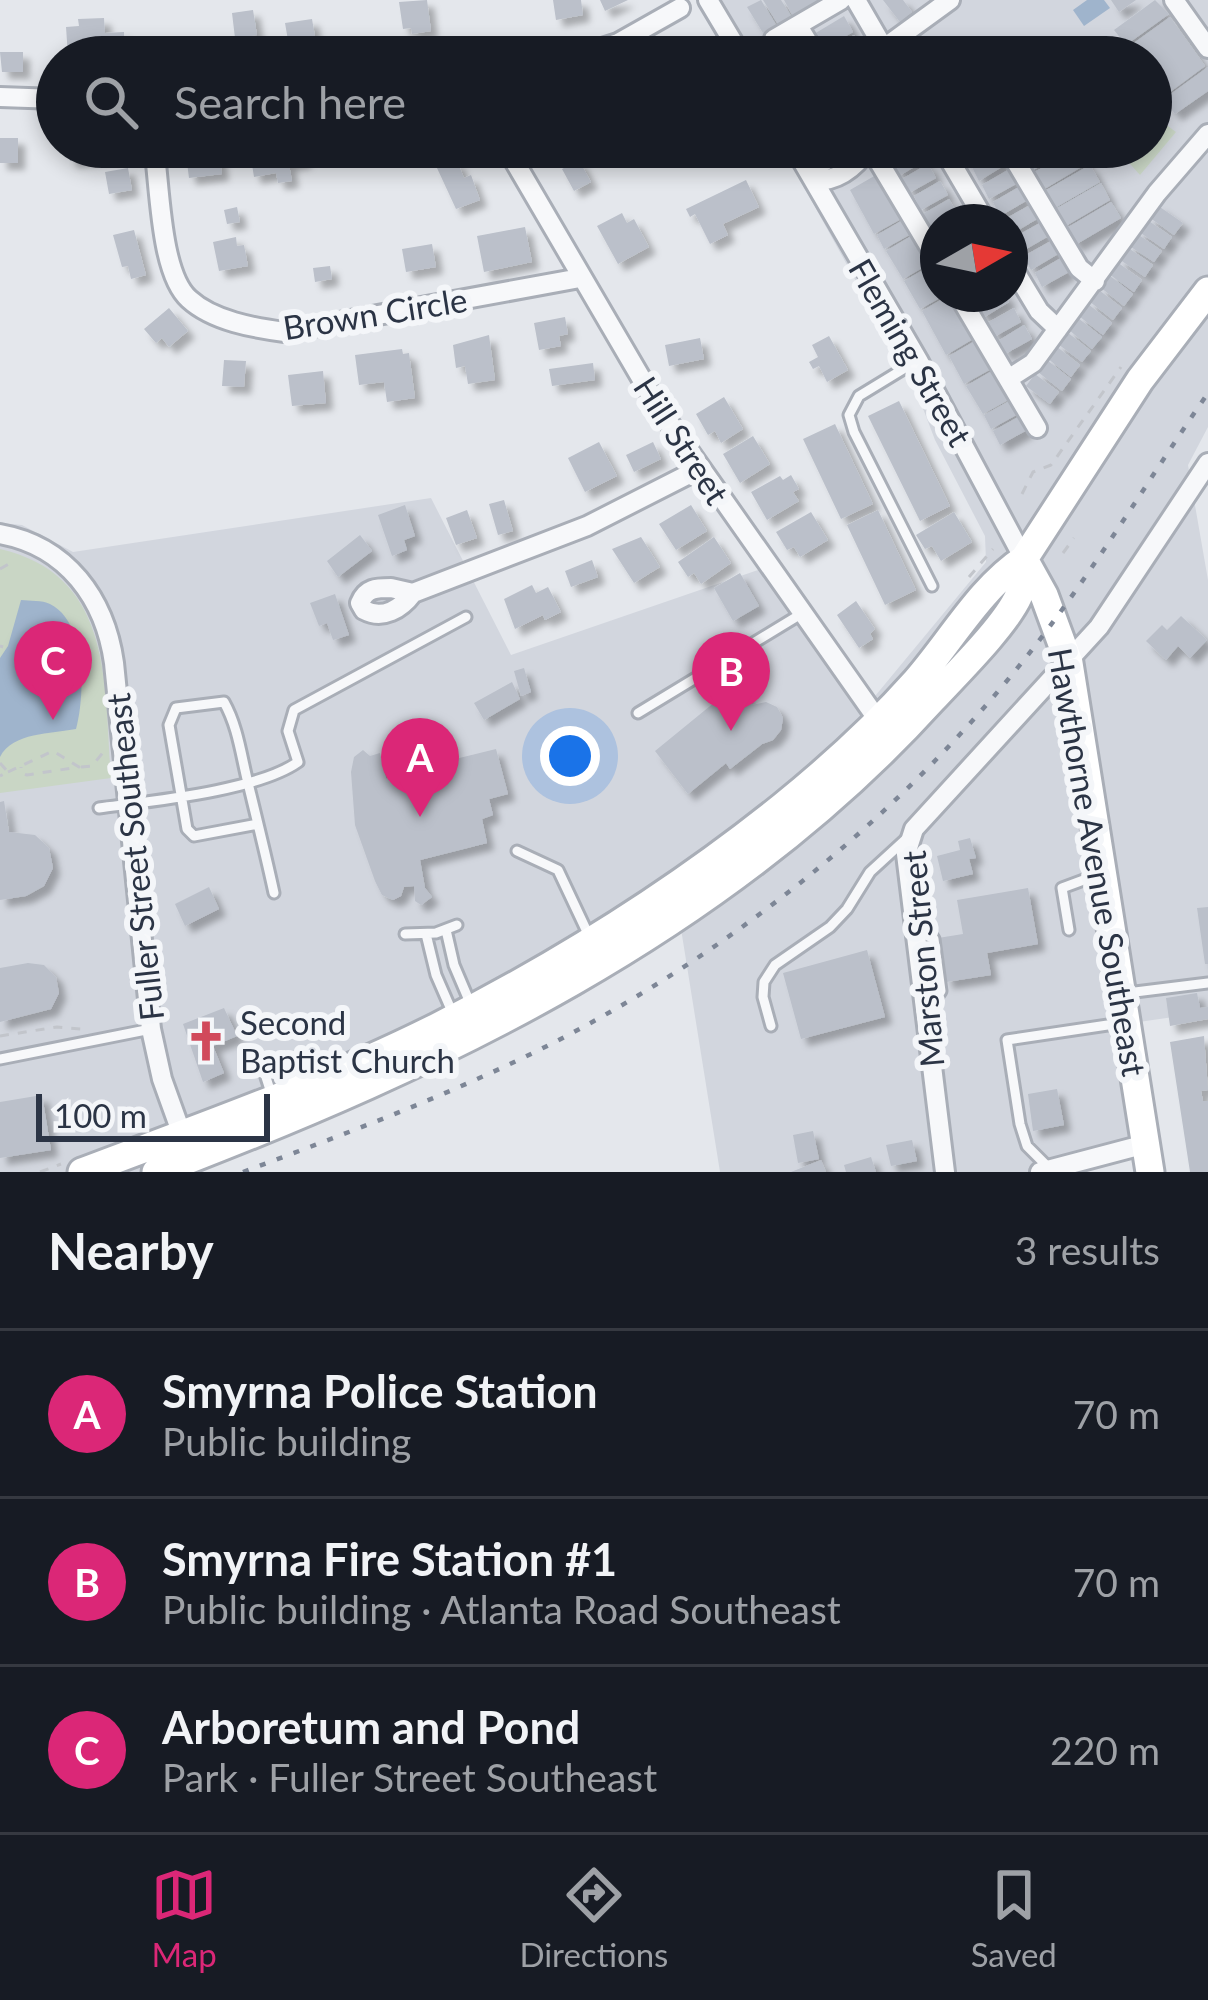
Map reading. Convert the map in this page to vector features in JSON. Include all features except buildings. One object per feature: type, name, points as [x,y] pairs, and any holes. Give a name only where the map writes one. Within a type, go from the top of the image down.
[{"type":"main road","points":[[887,730],[1002,574],[1024,559],[1140,380],[1208,290]]},
{"type":"main road","points":[[156,1172],[268,1085],[470,1019],[602,965],[757,843],[820,775],[887,730],[1000,622],[1019,595],[1024,559]]},
{"type":"main road","name":"Hawthorne Avenue Southeast","points":[[1024,559],[1069,663],[1148,1158]]},
{"type":"main road","points":[[1000,622],[1052,615]]},
{"type":"main road","points":[[82,1172],[346,1097],[591,940],[757,843]]},
{"type":"street","points":[[708,0],[729,36]]},
{"type":"street","points":[[780,36],[841,0]]},
{"type":"street","points":[[856,0],[877,36]]},
{"type":"street","points":[[906,36],[950,0]]},
{"type":"street","points":[[1174,0],[1208,48]]},
{"type":"street","points":[[631,36],[680,8]]},
{"type":"street","points":[[798,26],[804,36]]},
{"type":"street","points":[[0,98],[36,99]]},
{"type":"street","points":[[1008,379],[1033,363],[1157,193],[1208,134]]},
{"type":"street","name":"Brown Circle","points":[[157,168],[171,272],[188,299],[254,328],[285,332],[580,278]]},
{"type":"street","name":"Hill Street","points":[[518,168],[699,469],[887,730]]},
{"type":"street","name":"Fleming Street","points":[[806,168],[918,360],[1024,559]]},
{"type":"street","points":[[819,168],[814,181],[830,181],[852,168]]},
{"type":"street","points":[[882,168],[920,231]]},
{"type":"street","points":[[954,168],[975,204]]},
{"type":"street","points":[[1019,168],[1079,268],[1095,281]]},
{"type":"street","points":[[1028,293],[1058,329]]},
{"type":"street","points":[[969,312],[1037,428]]},
{"type":"street","name":"Marston Street","points":[[945,1172],[906,854],[910,835],[1099,627],[1208,463]]},
{"type":"street","points":[[413,593],[587,526],[699,469]]},
{"type":"street","name":"Fuller Street Southeast","points":[[0,534],[45,549],[71,569],[105,617],[115,663],[151,1029],[186,1146]]},
{"type":"street","points":[[1045,1170],[1148,1158]]},
{"type":"lane","points":[[918,360],[859,396],[849,415],[932,586]]},
{"type":"lane","points":[[638,713],[801,614]]},
{"type":"lane","points":[[99,808],[273,776],[298,762],[288,730],[294,710],[466,617]]},
{"type":"lane","points":[[258,824],[194,836],[183,824],[169,725],[176,708],[224,701],[233,719],[258,824],[274,893]]},
{"type":"lane","points":[[771,1026],[763,997],[764,982],[775,964],[830,926],[870,872],[910,835]]},
{"type":"lane","points":[[517,851],[558,870],[591,940]]},
{"type":"lane","points":[[1069,930],[1062,888],[1102,874]]},
{"type":"lane","points":[[405,934],[452,927],[454,965],[470,1019]]},
{"type":"lane","points":[[426,934],[436,976],[470,1019]]},
{"type":"lane","points":[[1122,993],[1208,983]]},
{"type":"lane","points":[[1045,1170],[1027,1146],[1020,1124],[1007,1040],[1126,1022]]},
{"type":"lane","points":[[0,1059],[151,1029]]},
{"type":"path","points":[[1064,554],[1074,538]]},
{"type":"path","points":[[0,569],[14,561]]},
{"type":"path","points":[[21,767],[26,776],[92,766],[105,749]]},
{"type":"path","points":[[0,776],[52,751],[80,767]]},
{"type":"path","points":[[0,764],[8,772]]},
{"type":"path","points":[[0,1036],[57,1027],[86,1028]]},
{"type":"shaded area","points":[[696,0],[1208,0],[1208,427],[1188,465],[1208,580],[1208,1012],[1125,1024],[1142,1158],[1040,1172],[720,1172],[673,879],[548,1010],[444,1061],[184,1172],[0,1172],[0,523],[22,525],[73,552],[431,498],[511,655],[758,570],[866,707],[986,562],[985,536],[935,440],[916,390],[794,168],[1172,168],[1172,36],[717,36]]},
{"type":"green space","points":[[0,549],[37,562],[64,583],[83,608],[103,672],[111,778],[0,793]]},
{"type":"water","points":[[1087,0],[1104,0],[1110,8],[1084,26],[1073,10]]},
{"type":"water","points":[[21,600],[50,604],[71,626],[80,661],[79,715],[76,729],[23,738],[0,757],[0,658]]},
{"type":"railway","points":[[243,1172],[433,1098],[545,1047],[673,974],[793,888],[905,791],[1005,683],[1085,577],[1208,393]]},
{"type":"place","name":"Arboretum and Pond","points":[[53,720]]},
{"type":"place","name":"Smyrna Fire Station #1","points":[[731,731]]},
{"type":"place","name":"Smyrna Police Station","points":[[420,817]]},
{"type":"place","name":"Second Baptist Church","points":[[206,1041]]}]
